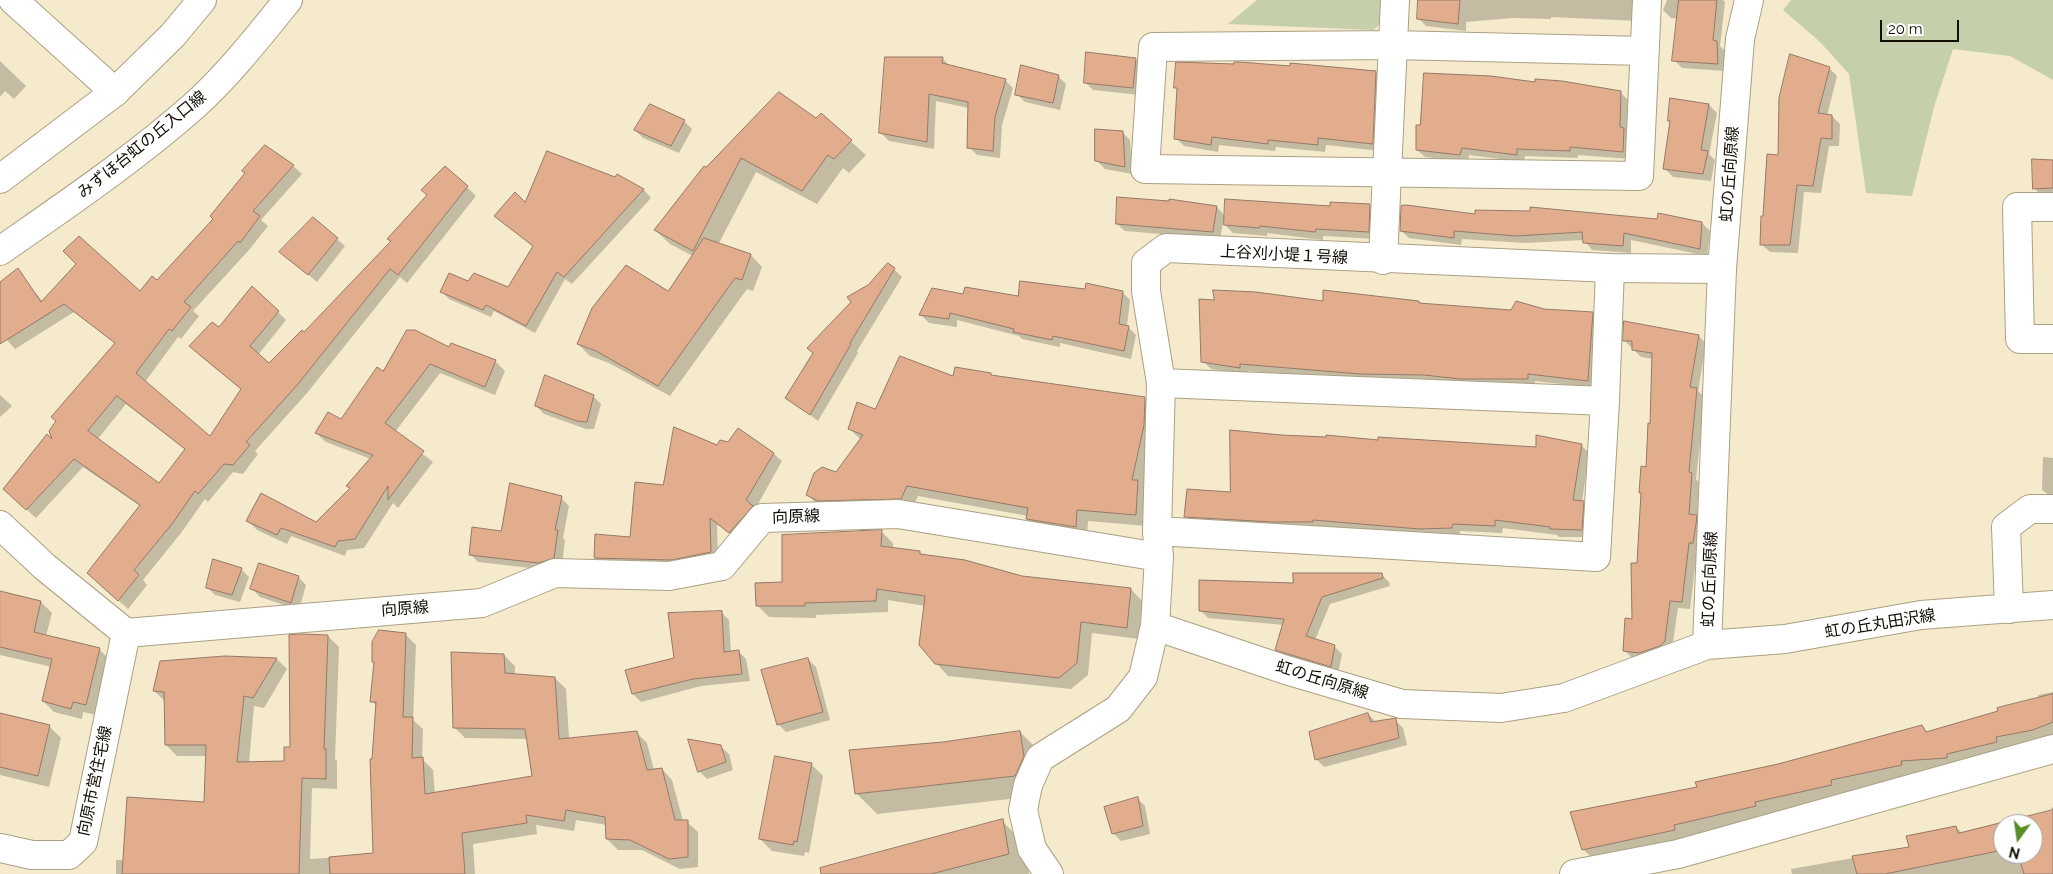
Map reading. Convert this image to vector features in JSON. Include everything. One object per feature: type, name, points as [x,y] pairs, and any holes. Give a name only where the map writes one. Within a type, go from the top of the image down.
[{"type":"street","points":[[13,0],[115,92]]},
{"type":"street","points":[[0,179],[115,92],[173,35],[202,0]]},
{"type":"street","name":"みずほ台虹の丘入口線","points":[[0,251],[100,182],[195,104],[249,49],[288,0]]},
{"type":"street","points":[[1382,260],[1388,173],[1395,0]]},
{"type":"street","points":[[1645,51],[1393,45],[1153,47],[1146,169],[1639,176],[1645,51],[1647,0]]},
{"type":"street","name":"虹の丘向原線","points":[[1155,626],[1286,670],[1402,704],[1501,708],[1564,698],[1707,645],[1722,269],[1740,39],[1749,0]]},
{"type":"street","points":[[2053,207],[2017,207],[2020,339],[2053,339]]},
{"type":"street","name":"上谷刈小堤１号線","points":[[1158,544],[1161,384],[1146,291],[1146,263],[1166,248],[1382,260],[1610,268],[1722,269]]},
{"type":"street","points":[[1161,384],[1606,401],[1610,268]]},
{"type":"street","name":"向原線","points":[[126,634],[482,604],[555,573],[669,576],[722,566],[762,518],[898,514],[1158,544],[1596,557],[1606,401]]},
{"type":"street","points":[[2009,609],[2006,526],[2030,509],[2053,509]]},
{"type":"street","points":[[0,525],[44,567],[126,634]]},
{"type":"street","points":[[1049,874],[1032,849],[1023,810],[1032,776],[1040,758],[1118,709],[1143,677],[1155,626],[1158,544]]},
{"type":"street","name":"虹の丘丸田沢線","points":[[1707,645],[1785,639],[1921,615],[2053,604]]},
{"type":"street","name":"向原市営住宅線","points":[[0,848],[32,855],[70,855],[83,842],[126,634]]},
{"type":"street","points":[[1574,874],[1681,864],[2053,750]]},
{"type":"green space","points":[[1257,0],[1387,0],[1387,16],[1374,30],[1228,24]]},
{"type":"green space","points":[[1791,0],[2053,0],[2053,80],[2010,56],[1953,49],[1934,107],[1912,196],[1866,193],[1849,74],[1820,42],[1783,10]]},
{"type":"building","points":[[1418,0],[1460,0],[1458,24],[1417,19]]},
{"type":"building","points":[[1679,0],[1717,0],[1713,40],[1717,41],[1718,64],[1672,61]]},
{"type":"building","points":[[1086,52],[1136,58],[1133,88],[1084,83]]},
{"type":"building","points":[[1790,54],[1830,67],[1818,113],[1832,115],[1832,139],[1821,138],[1813,186],[1797,185],[1790,245],[1760,245],[1767,154],[1778,155],[1779,98]]},
{"type":"building","points":[[885,57],[943,57],[942,63],[1006,79],[995,117],[993,151],[967,148],[968,102],[929,94],[927,142],[879,133]]},
{"type":"building","points":[[1176,62],[1234,64],[1234,62],[1240,62],[1290,66],[1290,63],[1376,71],[1373,144],[1318,138],[1318,145],[1268,140],[1268,144],[1212,137],[1211,145],[1174,139],[1177,88],[1174,88]]},
{"type":"building","points":[[1021,65],[1059,75],[1053,103],[1015,95]]},
{"type":"building","points":[[1424,73],[1491,76],[1535,82],[1535,79],[1562,81],[1621,91],[1620,127],[1624,128],[1623,152],[1570,147],[1570,151],[1517,149],[1517,155],[1462,148],[1460,155],[1416,150],[1416,125],[1420,125]]},
{"type":"building","points":[[779,92],[816,118],[821,113],[852,140],[834,159],[828,155],[802,191],[741,158],[693,251],[654,230],[704,166],[706,167]]},
{"type":"building","points":[[1670,98],[1709,104],[1701,150],[1708,151],[1703,174],[1663,169],[1670,121],[1668,121]]},
{"type":"building","points":[[650,104],[685,120],[671,146],[634,130]]},
{"type":"building","points":[[1095,129],[1123,131],[1125,167],[1095,161]]},
{"type":"building","points":[[265,145],[294,165],[253,211],[260,216],[240,243],[238,241],[184,302],[191,307],[172,331],[169,329],[136,373],[210,436],[241,389],[189,346],[212,322],[219,327],[252,286],[279,311],[250,346],[269,363],[302,330],[304,332],[391,241],[387,239],[427,195],[421,190],[445,166],[468,186],[398,275],[390,269],[298,384],[246,442],[250,445],[233,465],[224,464],[198,494],[195,491],[172,524],[134,570],[139,575],[118,601],[87,573],[140,505],[74,459],[26,510],[3,489],[47,434],[52,439],[49,431],[56,421],[51,417],[115,343],[64,304],[0,344],[0,282],[18,268],[41,302],[76,264],[63,251],[79,236],[140,291],[152,276],[157,280],[213,219],[210,216],[245,173],[242,171]],"holes":[[[117,396],[185,449],[159,483],[88,431]]]},
{"type":"building","points":[[547,151],[615,177],[617,174],[644,189],[564,277],[557,272],[526,326],[486,305],[483,310],[440,292],[449,273],[468,281],[474,273],[508,287],[533,246],[494,216],[515,192],[525,202]]},
{"type":"building","points":[[2032,159],[2053,160],[2053,188],[2033,189]]},
{"type":"building","points":[[1117,197],[1169,201],[1169,199],[1217,206],[1213,232],[1116,224]]},
{"type":"building","points":[[1225,199],[1330,206],[1330,202],[1370,204],[1369,232],[1316,229],[1315,232],[1260,226],[1259,228],[1224,225]]},
{"type":"building","points":[[1406,205],[1475,214],[1475,210],[1530,211],[1530,207],[1657,219],[1658,213],[1702,222],[1700,249],[1624,233],[1623,246],[1583,243],[1582,232],[1516,236],[1454,231],[1454,238],[1400,231],[1401,206]]},
{"type":"building","points":[[313,217],[338,238],[308,275],[279,252]]},
{"type":"building","points":[[704,238],[751,254],[742,280],[735,278],[658,386],[596,351],[577,344],[592,308],[626,265],[668,291]]},
{"type":"building","points":[[888,263],[895,268],[810,415],[785,398],[813,353],[807,348],[851,302],[847,297],[868,285]]},
{"type":"building","points":[[1020,281],[1085,289],[1086,283],[1123,291],[1119,324],[1129,326],[1124,351],[1053,336],[1052,340],[1013,332],[1014,329],[950,313],[949,319],[919,315],[932,288],[963,294],[965,287],[1018,296]]},
{"type":"building","points":[[1213,290],[1256,292],[1323,301],[1323,290],[1419,301],[1419,303],[1511,310],[1516,301],[1544,309],[1593,312],[1588,381],[1528,374],[1528,379],[1460,379],[1424,375],[1360,374],[1240,364],[1240,368],[1201,362],[1199,299],[1214,300]]},
{"type":"building","points":[[1624,321],[1699,335],[1690,387],[1697,388],[1689,472],[1692,473],[1689,514],[1697,515],[1693,543],[1689,543],[1682,602],[1670,601],[1665,641],[1660,646],[1639,653],[1623,651],[1625,618],[1632,619],[1631,563],[1637,563],[1641,466],[1646,467],[1648,423],[1650,424],[1652,353],[1632,350],[1632,341],[1623,341]]},
{"type":"building","points":[[407,330],[415,330],[449,347],[451,343],[496,360],[485,387],[430,364],[385,423],[424,451],[388,500],[388,486],[355,539],[338,541],[335,547],[281,528],[277,535],[246,521],[261,493],[316,522],[350,488],[346,486],[373,455],[315,433],[328,412],[341,419],[377,367],[383,371]]},
{"type":"building","points":[[900,356],[953,376],[955,367],[991,373],[991,375],[1145,397],[1144,425],[1132,480],[1138,480],[1136,515],[1077,510],[1076,527],[1026,519],[1028,508],[907,486],[901,499],[818,501],[806,495],[814,473],[822,467],[836,472],[863,435],[848,429],[857,402],[875,409]]},
{"type":"building","points":[[545,375],[594,395],[587,422],[577,421],[535,406]]},
{"type":"building","points":[[674,427],[717,445],[720,440],[728,442],[738,428],[774,453],[746,500],[753,506],[729,533],[710,518],[711,552],[672,560],[594,558],[595,534],[630,537],[635,482],[663,485]]},
{"type":"building","points":[[1230,430],[1281,435],[1326,437],[1326,435],[1378,440],[1378,437],[1536,447],[1536,435],[1582,444],[1573,500],[1584,501],[1582,530],[1550,529],[1550,527],[1495,520],[1495,526],[1453,524],[1452,528],[1419,529],[1313,520],[1313,522],[1273,522],[1184,517],[1187,489],[1230,492]]},
{"type":"building","points":[[510,483],[562,496],[555,530],[558,530],[554,558],[539,563],[469,555],[472,527],[501,531]]},
{"type":"building","points":[[882,530],[881,546],[965,560],[1022,576],[1131,588],[1127,628],[1081,622],[1077,663],[1059,678],[935,664],[919,645],[925,596],[877,589],[876,601],[805,603],[805,606],[756,606],[755,583],[782,582],[782,535]]},
{"type":"building","points":[[213,559],[242,568],[232,595],[206,588]]},
{"type":"building","points":[[259,563],[299,576],[291,603],[250,589]]},
{"type":"building","points":[[1293,573],[1382,573],[1383,578],[1322,597],[1306,636],[1335,645],[1331,667],[1275,650],[1284,619],[1199,611],[1199,580],[1293,583]]},
{"type":"building","points":[[0,591],[41,601],[34,632],[100,648],[86,705],[73,702],[71,709],[42,701],[52,659],[0,647]]},
{"type":"building","points":[[722,611],[724,652],[739,650],[742,674],[693,679],[632,694],[625,670],[674,658],[668,613]]},
{"type":"building","points":[[379,630],[406,633],[403,717],[413,717],[412,758],[423,757],[425,794],[532,776],[525,729],[453,728],[451,652],[504,654],[505,673],[555,677],[559,739],[637,731],[647,770],[662,768],[675,820],[688,820],[688,857],[669,859],[630,840],[606,839],[605,817],[566,810],[564,821],[526,815],[527,823],[462,833],[465,874],[330,874],[329,857],[373,853],[370,759],[372,759],[376,702],[370,702],[374,662],[372,662],[372,642]]},
{"type":"building","points":[[289,635],[328,635],[324,749],[326,749],[326,779],[302,778],[299,874],[122,874],[127,797],[204,802],[206,745],[165,745],[164,692],[153,691],[160,661],[225,656],[277,658],[253,698],[244,696],[237,762],[284,761],[284,747],[290,747]]},
{"type":"building","points":[[808,658],[823,712],[777,725],[761,670]]},
{"type":"building","points":[[2053,694],[2053,722],[2033,730],[1996,737],[1997,742],[1947,754],[1947,758],[1901,761],[1902,765],[1831,780],[1832,785],[1755,802],[1756,806],[1674,825],[1675,830],[1582,850],[1570,812],[1697,787],[1695,782],[1778,764],[1922,725],[1926,732],[1998,711],[1997,708]]},
{"type":"building","points":[[0,713],[50,725],[38,776],[0,767]]},
{"type":"building","points":[[1368,713],[1371,722],[1396,718],[1399,738],[1315,760],[1309,732]]},
{"type":"building","points":[[1020,731],[1024,756],[1015,776],[855,794],[849,750],[943,742]]},
{"type":"building","points":[[688,739],[721,745],[726,762],[698,772]]},
{"type":"building","points":[[775,756],[812,763],[797,842],[794,841],[793,845],[759,839]]},
{"type":"building","points":[[1138,797],[1143,826],[1112,834],[1104,807]]},
{"type":"building","points":[[2053,810],[2053,874],[2024,874],[2021,864],[2043,864],[2043,814],[2036,814]]},
{"type":"building","points":[[1003,819],[1009,854],[931,874],[821,874],[820,868]]},
{"type":"building","points":[[1993,825],[1993,852],[1885,874],[1857,874],[1852,856],[1909,847],[1906,836],[1956,826],[1958,833]]}]
